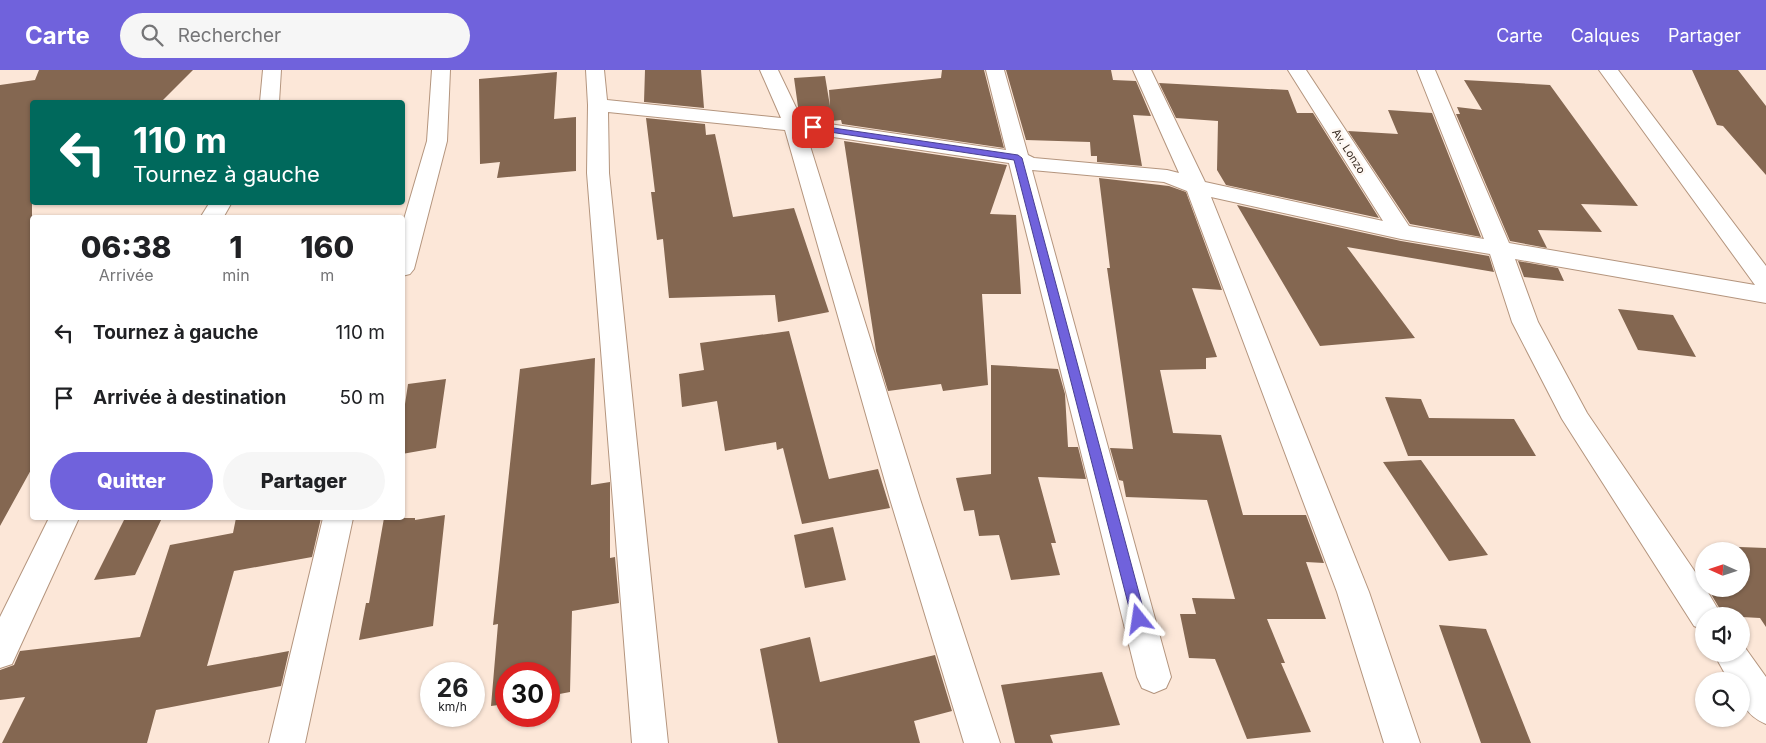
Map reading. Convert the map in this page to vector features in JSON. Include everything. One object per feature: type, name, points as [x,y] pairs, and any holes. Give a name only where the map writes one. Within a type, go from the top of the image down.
[{"type":"street","points":[[270,100],[272,70]]},
{"type":"street","points":[[405,259],[436,141],[442,70]]},
{"type":"street","points":[[595,70],[598,106],[598,173],[650,743]]},
{"type":"street","points":[[769,70],[794,124],[905,499],[982,743]]},
{"type":"street","points":[[995,70],[1154,677]]},
{"type":"street","points":[[1142,70],[1196,187],[1353,592],[1402,743]]},
{"type":"street","name":"Av. Lonzo","points":[[1296,70],[1401,232]]},
{"type":"street","points":[[1426,70],[1499,248],[1525,322],[1576,419],[1700,607]]},
{"type":"street","points":[[1608,70],[1766,283]]},
{"type":"street","points":[[598,106],[794,124],[1018,158],[1030,164],[1167,176],[1196,187],[1401,232],[1766,295]]},
{"type":"street","points":[[0,653],[63,520]]},
{"type":"street","points":[[287,743],[338,520]]},
{"type":"street","points":[[1736,662],[1766,707]]},
{"type":"building","points":[[39,70],[193,70],[163,100],[30,100],[30,205],[32,205],[32,215],[30,215],[30,472],[0,526],[0,85],[35,80]]},
{"type":"building","points":[[645,70],[701,70],[704,108],[644,102]]},
{"type":"building","points":[[942,70],[984,70],[1004,148],[842,124],[841,120],[832,121],[831,116],[803,118],[798,107],[794,78],[825,76],[830,106],[829,90],[941,78]]},
{"type":"building","points":[[1006,70],[1111,70],[1113,80],[1136,81],[1151,116],[1133,115],[1142,166],[1097,162],[1097,156],[1091,156],[1090,142],[1026,140]]},
{"type":"building","points":[[1692,70],[1738,70],[1766,106],[1766,175],[1723,126],[1717,125]]},
{"type":"building","points":[[557,72],[554,119],[576,117],[576,171],[497,178],[500,162],[480,164],[479,79]]},
{"type":"building","points":[[1464,80],[1550,85],[1638,206],[1581,204],[1602,232],[1538,230],[1547,248],[1510,241],[1456,114],[1460,114],[1457,107],[1482,110]]},
{"type":"building","points":[[1159,83],[1288,90],[1297,113],[1313,113],[1379,218],[1226,185],[1217,170],[1218,121],[1176,118]]},
{"type":"building","points":[[1388,110],[1432,113],[1481,237],[1410,224],[1348,131],[1398,134]]},
{"type":"building","points":[[646,118],[705,124],[706,135],[715,134],[733,217],[794,208],[829,312],[778,322],[775,295],[669,298],[663,239],[657,240],[651,192],[655,192]]},
{"type":"building","points":[[844,141],[1007,165],[990,214],[1016,215],[1021,294],[982,294],[988,385],[943,391],[941,384],[888,391],[876,351]]},
{"type":"building","points":[[1099,178],[1169,186],[1186,192],[1222,290],[1192,288],[1217,357],[1206,358],[1206,369],[1160,370],[1173,433],[1221,435],[1243,515],[1306,515],[1324,563],[1306,562],[1326,619],[1267,619],[1285,663],[1281,663],[1311,732],[1247,739],[1215,659],[1189,658],[1180,614],[1196,614],[1192,598],[1235,599],[1207,500],[1126,497],[1123,481],[1119,480],[1110,448],[1133,449],[1107,268],[1110,268]]},
{"type":"building","points":[[1237,205],[1401,241],[1489,256],[1494,272],[1347,247],[1415,338],[1320,346]]},
{"type":"building","points":[[1518,261],[1558,268],[1564,281],[1524,277]]},
{"type":"building","points":[[1618,309],[1673,315],[1696,357],[1638,350]]},
{"type":"building","points":[[789,331],[829,479],[878,469],[890,508],[802,524],[783,448],[777,450],[776,442],[725,451],[717,401],[682,407],[679,374],[704,370],[700,343]]},
{"type":"building","points":[[595,358],[591,485],[610,482],[610,558],[615,557],[619,603],[572,611],[570,692],[560,694],[560,662],[495,662],[495,705],[491,706],[498,624],[493,625],[520,369]]},
{"type":"building","points":[[991,365],[1058,369],[1065,394],[1068,447],[1078,447],[1086,479],[1038,477],[1056,543],[1051,543],[1060,575],[1011,580],[999,535],[979,536],[974,510],[964,511],[956,478],[991,474]]},
{"type":"building","points":[[446,379],[436,448],[405,453],[405,404],[408,384]]},
{"type":"building","points":[[1385,397],[1421,399],[1429,418],[1514,419],[1536,456],[1408,456]]},
{"type":"building","points":[[1421,460],[1488,555],[1449,561],[1383,462]]},
{"type":"building","points":[[445,515],[433,626],[359,640],[366,603],[369,603],[384,520],[415,518],[415,520]]},
{"type":"building","points":[[124,520],[161,520],[135,575],[94,580]]},
{"type":"building","points":[[236,520],[321,520],[312,557],[234,571],[207,666],[289,651],[281,686],[156,710],[147,743],[2,743],[25,697],[0,700],[0,670],[14,665],[20,651],[140,637],[170,545],[233,533]]},
{"type":"building","points":[[833,527],[846,580],[805,588],[794,535]]},
{"type":"building","points":[[1750,547],[1766,548],[1766,627],[1760,618],[1750,617],[1750,607],[1719,607],[1713,598],[1750,598]]},
{"type":"building","points":[[1439,625],[1486,629],[1531,743],[1481,743]]},
{"type":"building","points":[[810,637],[820,682],[935,655],[952,711],[914,721],[920,743],[778,743],[760,649]]},
{"type":"building","points":[[1102,672],[1120,725],[1050,735],[1053,743],[1015,743],[1001,685]]},
{"type":"route","points":[[813,127],[1018,158],[1139,619]]}]
